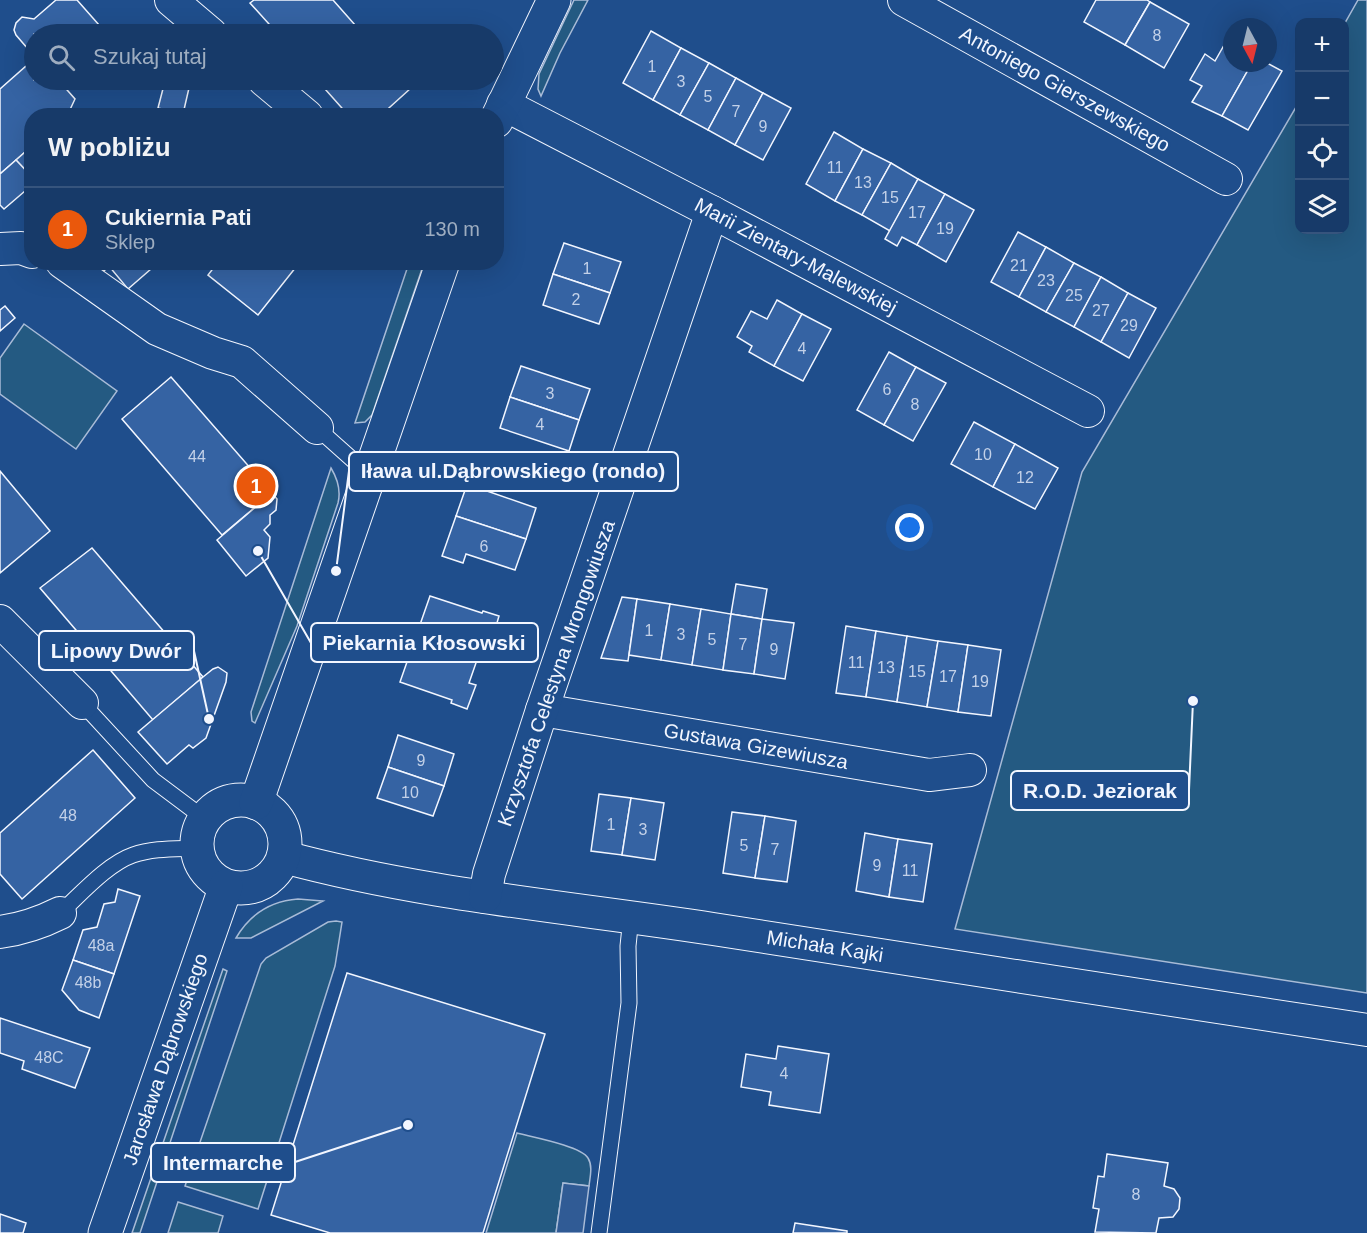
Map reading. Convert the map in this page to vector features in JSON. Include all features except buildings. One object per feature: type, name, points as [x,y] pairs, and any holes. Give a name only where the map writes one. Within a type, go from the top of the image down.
[{"type":"street","points":[[171,0],[199,24]]},
{"type":"street","points":[[502,108],[554,0]]},
{"type":"street","name":"Antoniego Gierszewskiego","points":[[904,0],[1226,179]]},
{"type":"street","points":[[276,90],[297,108]]},
{"type":"street","name":"Marii Zientary-Malewskiej","points":[[504,114],[712,212],[1088,411]]},
{"type":"street","name":"Krzysztofa Celestyna Mrongowiusza","points":[[485,897],[489,874],[542,710],[712,212]]},
{"type":"street","points":[[0,249],[24,249]]},
{"type":"street","points":[[73,270],[157,329],[242,363],[317,428]]},
{"type":"street","points":[[256,802],[440,270]]},
{"type":"street","points":[[0,621],[82,703]]},
{"type":"street","name":"Gustawa Gizewiusza","points":[[542,710],[929,775],[970,770]]},
{"type":"street","points":[[242,800],[256,802],[271,811],[281,824],[286,840],[284,857],[275,873],[261,884],[244,888],[226,886],[212,878],[202,864],[201,834],[215,809],[228,802],[242,800]]},
{"type":"street","name":"Michała Kajki","points":[[284,857],[345,873],[485,897],[631,917],[1367,1030]]},
{"type":"street","name":"Jarosława Dąbrowskiego","points":[[105,1233],[226,886]]},
{"type":"street","points":[[0,932],[32,925],[60,913]]},
{"type":"lane","points":[[317,428],[354,461],[371,467]]},
{"type":"lane","points":[[60,913],[114,865],[131,856],[201,834],[82,703]]},
{"type":"lane","points":[[599,1233],[629,1003],[628,946],[631,917]]},
{"type":"shaded area","points":[[574,0],[588,0],[560,53],[541,96],[538,89],[539,74]]},
{"type":"shaded area","points":[[1358,0],[1367,0],[1367,993],[955,929],[1082,472],[1295,109],[1295,234],[1349,234],[1348,18]]},
{"type":"shaded area","points":[[407,270],[422,270],[372,415],[365,422],[355,423]]},
{"type":"shaded area","points":[[24,324],[117,391],[76,449],[0,394],[0,358]]},
{"type":"shaded area","points":[[331,468],[338,485],[338,503],[297,626],[255,723],[252,721],[251,712]]},
{"type":"shaded area","points":[[288,900],[323,901],[251,938],[236,938],[248,922],[262,910]]},
{"type":"shaded area","points":[[328,922],[342,922],[335,966],[258,1209],[185,1186],[261,964],[266,958]]},
{"type":"shaded area","points":[[223,969],[227,971],[140,1233],[132,1233]]},
{"type":"shaded area","points":[[517,1133],[556,1142],[584,1154],[590,1161],[589,1186],[563,1183],[556,1233],[486,1233]]},
{"type":"shaded area","points":[[563,1183],[589,1186],[583,1233],[556,1233]]},
{"type":"shaded area","points":[[178,1202],[223,1216],[218,1233],[168,1233]]},
{"type":"place","name":"Cukiernia Pati","points":[[256,486]]},
{"type":"place","name":"Piekarnia Kłosowski","points":[[258,551]]},
{"type":"place","name":"Iława ul.Dąbrowskiego (rondo)","points":[[336,571]]},
{"type":"place","name":"R.O.D. Jeziorak","points":[[1193,701]]},
{"type":"place","name":"Lipowy Dwór","points":[[209,719]]},
{"type":"place","name":"Intermarche","points":[[408,1125]]}]
